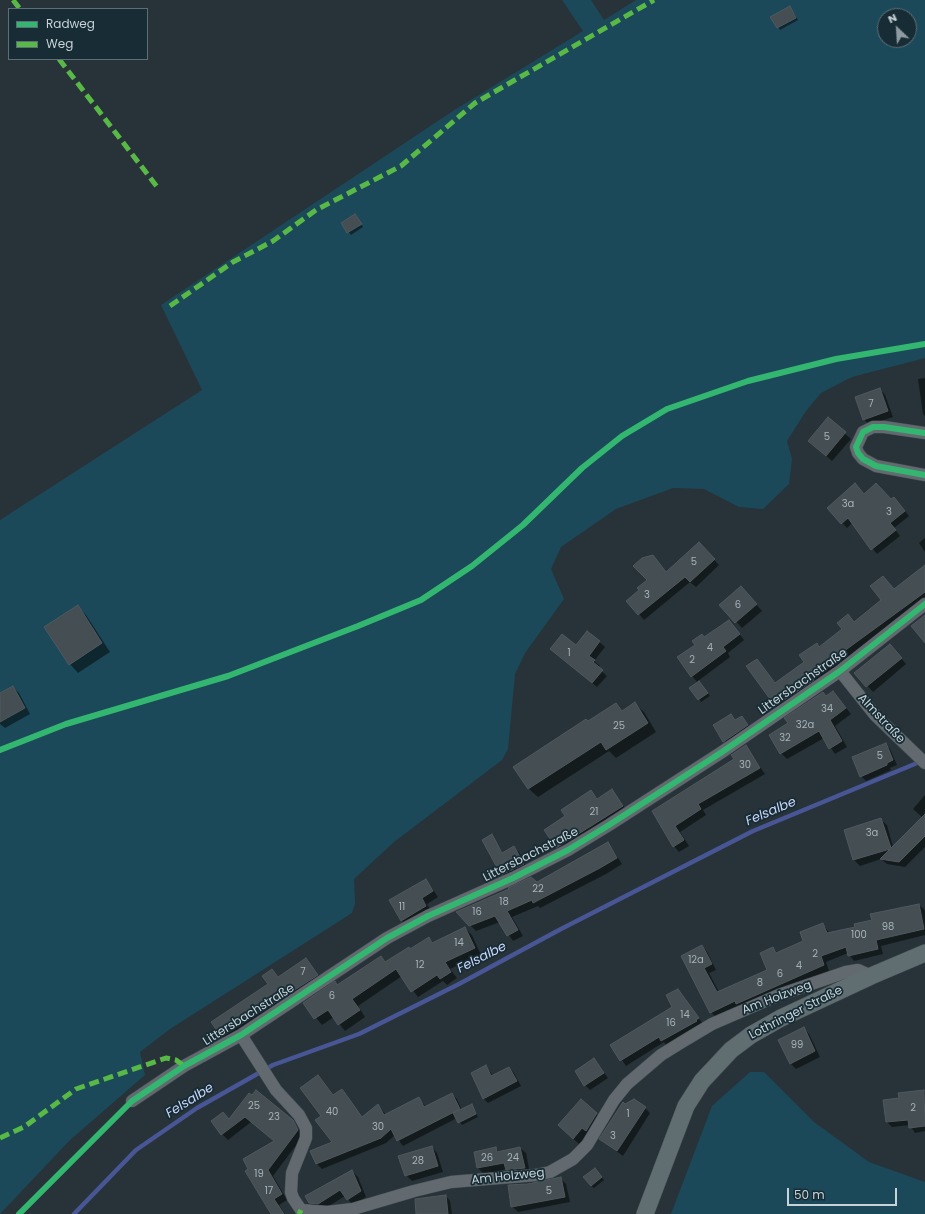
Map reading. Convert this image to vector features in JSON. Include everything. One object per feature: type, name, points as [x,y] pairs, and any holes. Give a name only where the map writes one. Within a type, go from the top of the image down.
[{"type":"main road","name":"Lothringer Straße","points":[[645,1214],[686,1106],[702,1081],[716,1064],[751,1035],[871,976],[925,953]]},
{"type":"street","points":[[925,433],[884,427],[873,427],[863,432],[856,447],[858,453],[863,459],[876,466],[925,475]]},
{"type":"street","name":"Littersbachstraße","points":[[132,1101],[184,1066],[241,1035],[387,938],[428,916],[520,875],[568,850],[609,825],[722,752],[840,671],[925,604]]},
{"type":"street","name":"Almstraße","points":[[840,671],[875,714],[921,759]]},
{"type":"street","name":"Am Holzweg","points":[[241,1035],[266,1076],[276,1090],[299,1115],[306,1128],[306,1138],[296,1160],[291,1184],[291,1192],[297,1205],[301,1210],[327,1212],[353,1209],[451,1182],[536,1175],[550,1172],[573,1158],[587,1145],[614,1100],[627,1084],[661,1055],[682,1042],[712,1024],[786,992],[846,972],[858,970],[871,976]]},
{"type":"shaded area","points":[[562,0],[591,0],[604,20],[636,0],[925,0],[925,358],[852,377],[821,393],[806,411],[787,441],[792,459],[789,484],[763,509],[739,507],[704,489],[673,488],[616,509],[561,547],[551,569],[564,599],[525,653],[515,674],[508,749],[502,760],[394,842],[354,879],[355,904],[352,913],[170,1029],[140,1052],[145,1075],[70,1140],[0,1214],[0,520],[202,390],[161,305],[456,109],[583,31]]},
{"type":"shaded area","points":[[750,1072],[764,1072],[814,1122],[869,1162],[925,1182],[925,1214],[671,1214],[712,1106]]},
{"type":"building","points":[[790,6],[796,18],[777,28],[770,17]]},
{"type":"building","points":[[355,214],[362,224],[347,233],[341,223]]},
{"type":"building","points":[[880,388],[888,411],[863,420],[855,397]]},
{"type":"building","points":[[828,417],[846,432],[826,456],[808,441]]},
{"type":"building","points":[[855,483],[864,494],[876,483],[891,499],[894,497],[905,511],[890,523],[896,530],[871,550],[848,518],[841,524],[827,508]]},
{"type":"building","points":[[699,542],[715,559],[690,582],[685,577],[638,615],[626,601],[639,590],[637,588],[647,580],[633,566],[642,558],[653,555],[666,572]]},
{"type":"building","points":[[925,565],[925,592],[810,676],[814,680],[775,706],[746,666],[757,659],[775,683],[804,662],[799,655],[817,643],[819,647],[842,629],[837,623],[848,614],[854,622],[881,600],[870,586],[883,576],[894,589]]},
{"type":"building","points":[[741,586],[757,604],[735,623],[719,605]]},
{"type":"building","points":[[78,605],[102,643],[69,665],[44,627]]},
{"type":"building","points":[[925,615],[925,643],[911,626]]},
{"type":"building","points":[[729,620],[740,634],[723,647],[726,651],[691,677],[677,657],[695,645],[692,641],[702,634],[704,637]]},
{"type":"building","points":[[587,631],[600,641],[589,656],[595,660],[593,662],[603,670],[592,683],[550,649],[562,634],[576,645]]},
{"type":"building","points":[[890,644],[902,658],[866,687],[854,673]]},
{"type":"building","points":[[699,681],[708,693],[698,700],[689,688]]},
{"type":"building","points":[[13,686],[25,708],[0,722],[0,693]]},
{"type":"building","points":[[833,691],[846,708],[830,720],[842,741],[829,749],[819,731],[780,754],[769,735],[788,723],[784,718],[823,692],[826,696]]},
{"type":"building","points":[[635,702],[648,723],[606,750],[601,742],[528,789],[513,767],[586,719],[588,721],[616,703],[622,711]]},
{"type":"building","points":[[731,714],[735,720],[742,716],[748,725],[723,742],[713,725]]},
{"type":"building","points":[[886,743],[893,760],[887,763],[887,765],[860,777],[852,757]]},
{"type":"building","points":[[746,745],[760,768],[698,804],[701,809],[675,826],[684,840],[673,847],[652,811],[734,759],[731,755]]},
{"type":"building","points":[[612,789],[623,806],[556,848],[544,830],[565,816],[561,810],[591,790],[597,799]]},
{"type":"building","points":[[925,814],[925,836],[899,862],[880,859],[890,849],[853,860],[844,830],[881,818],[891,848]]},
{"type":"building","points":[[492,834],[502,853],[514,846],[524,864],[501,875],[482,840]]},
{"type":"building","points":[[608,842],[617,858],[533,903],[532,900],[507,911],[518,930],[507,936],[495,916],[469,926],[456,912],[509,889],[508,888],[531,877],[537,882]]},
{"type":"building","points":[[426,879],[433,891],[422,898],[426,906],[401,921],[389,900]]},
{"type":"building","points":[[919,904],[924,929],[876,940],[878,949],[848,956],[846,947],[821,956],[824,965],[736,1004],[735,1001],[710,1013],[681,956],[702,945],[712,964],[704,968],[717,992],[767,970],[760,953],[773,947],[776,953],[803,941],[800,932],[823,923],[827,933],[855,927],[854,924],[872,920],[870,914]]},
{"type":"building","points":[[465,927],[475,948],[445,962],[451,972],[440,979],[437,975],[411,992],[396,969],[352,999],[360,1010],[338,1025],[328,1010],[314,1019],[303,1003],[335,981],[337,985],[381,956],[385,962],[429,937],[432,943]]},
{"type":"building","points":[[306,958],[318,975],[221,1037],[211,1022],[268,984],[262,976],[272,969],[278,977]]},
{"type":"building","points":[[678,989],[699,1018],[696,1020],[697,1021],[661,1041],[659,1037],[620,1061],[610,1045],[672,1007],[666,995]]},
{"type":"building","points":[[804,1027],[815,1051],[790,1064],[778,1040]]},
{"type":"building","points":[[594,1058],[604,1073],[584,1086],[575,1071]]},
{"type":"building","points":[[486,1065],[491,1076],[509,1067],[517,1081],[483,1099],[471,1073]]},
{"type":"building","points":[[318,1075],[333,1095],[342,1089],[362,1117],[378,1104],[384,1115],[419,1097],[424,1107],[452,1093],[460,1109],[397,1141],[391,1129],[381,1138],[316,1164],[310,1151],[332,1142],[315,1120],[321,1116],[300,1088]]},
{"type":"building","points":[[256,1090],[293,1120],[298,1130],[268,1170],[282,1194],[274,1199],[284,1214],[271,1214],[245,1171],[248,1169],[243,1159],[274,1141],[245,1117],[221,1135],[211,1121],[223,1112],[229,1119],[249,1093],[252,1095]]},
{"type":"building","points":[[924,1090],[925,1126],[909,1128],[908,1120],[886,1122],[883,1100],[899,1098],[898,1093]]},
{"type":"building","points":[[581,1099],[597,1113],[586,1131],[582,1128],[573,1139],[558,1125]]},
{"type":"building","points":[[634,1099],[646,1107],[617,1151],[599,1139],[623,1102],[625,1104]]},
{"type":"building","points":[[472,1104],[476,1114],[458,1123],[453,1113]]},
{"type":"building","points":[[432,1146],[438,1166],[405,1176],[398,1156]]},
{"type":"building","points":[[496,1147],[497,1152],[520,1147],[525,1168],[506,1170],[504,1163],[477,1168],[474,1152]]},
{"type":"building","points":[[595,1168],[602,1177],[591,1186],[583,1177]]},
{"type":"building","points":[[352,1170],[361,1191],[347,1200],[340,1190],[318,1204],[309,1203],[305,1196]]},
{"type":"building","points":[[561,1177],[565,1197],[511,1207],[508,1185],[528,1184]]},
{"type":"building","points":[[446,1195],[448,1214],[416,1214],[415,1199]]},
{"type":"waterway","name":"Felsalbe","points":[[74,1214],[136,1150],[197,1108],[273,1065],[359,1034],[459,984],[561,929],[753,831],[922,761]]},
{"type":"marked path","points":[[13,0],[19,8]]},
{"type":"marked path","points":[[170,306],[233,262],[273,241],[316,210],[401,166],[475,103],[654,0]]},
{"type":"marked path","points":[[60,60],[158,188]]},
{"type":"marked path","points":[[0,1138],[24,1127],[76,1089],[166,1058],[176,1060],[184,1066]]},
{"type":"marked path","points":[[299,1214],[301,1210]]},
{"type":"cycle path","points":[[0,750],[66,724],[228,676],[421,600],[472,566],[523,525],[582,468],[622,436],[667,409],[748,381],[836,359],[925,344]]},
{"type":"cycle path","points":[[925,433],[884,427],[873,427],[863,432],[856,447],[858,453],[863,459],[876,466],[925,475]]},
{"type":"cycle path","points":[[19,1214],[132,1101],[184,1066],[241,1035],[387,938],[428,916],[513,878],[568,850],[609,825],[722,752],[840,671],[925,604]]}]
